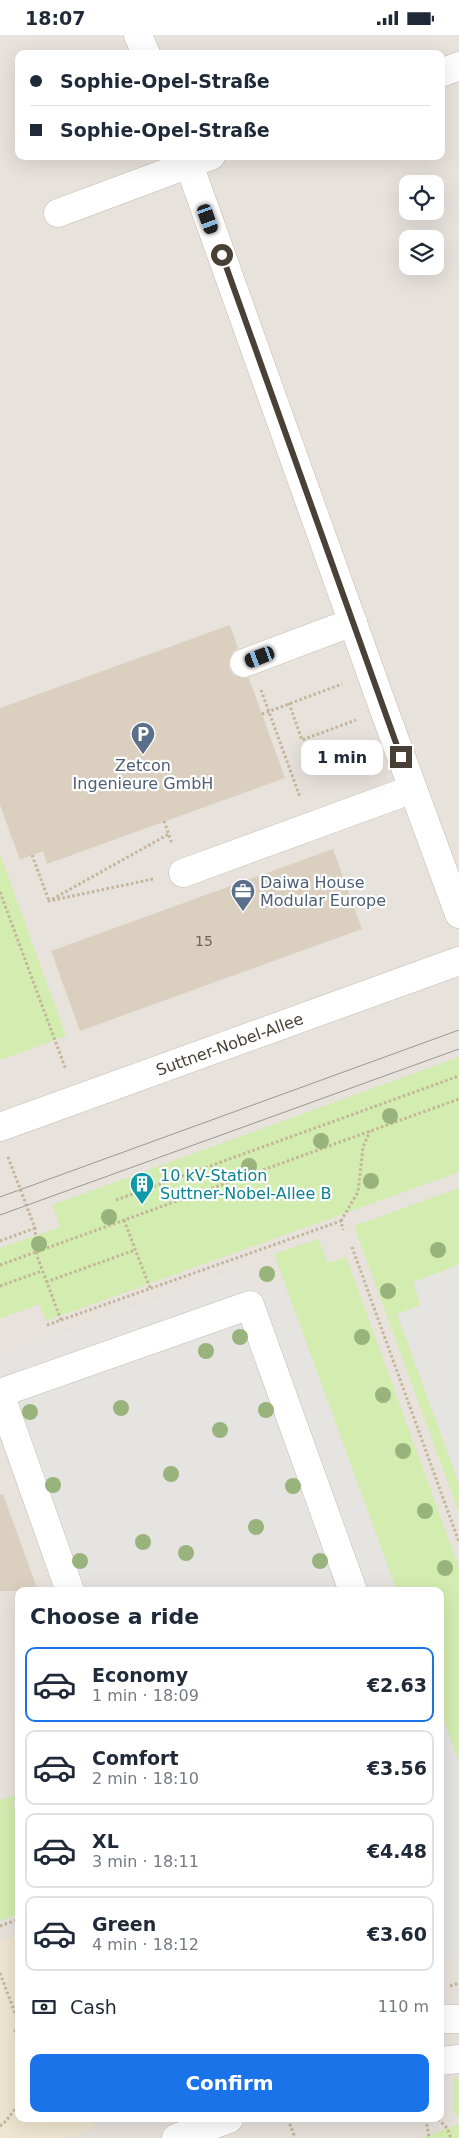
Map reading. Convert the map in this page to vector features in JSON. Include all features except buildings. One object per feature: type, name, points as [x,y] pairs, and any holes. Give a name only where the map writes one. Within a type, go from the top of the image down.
[{"type":"street","points":[[138,35],[144,50]]},
{"type":"street","points":[[445,72],[459,67]]},
{"type":"street","points":[[58,213],[192,160]]},
{"type":"street","points":[[195,160],[370,673],[459,914]]},
{"type":"street","points":[[247,662],[353,622]]},
{"type":"street","points":[[184,873],[413,789]]},
{"type":"street","name":"Suttner-Nobel-Allee","points":[[3,1139],[76,1099],[459,961]]},
{"type":"street","points":[[69,1587],[0,1394],[250,1305],[352,1587]]},
{"type":"street","points":[[444,2019],[459,2019]]},
{"type":"street","points":[[444,2061],[459,2059]]},
{"type":"street","points":[[176,2138],[221,2122]]},
{"type":"path","points":[[247,662],[269,711],[311,826]]},
{"type":"path","points":[[262,714],[370,673]]},
{"type":"path","points":[[289,703],[302,740],[384,710]]},
{"type":"path","points":[[164,821],[173,845]]},
{"type":"path","points":[[49,901],[169,835]]},
{"type":"path","points":[[32,855],[49,901]]},
{"type":"path","points":[[49,901],[184,873]]},
{"type":"path","points":[[0,892],[76,1099]]},
{"type":"path","points":[[116,1200],[459,1076]]},
{"type":"path","points":[[0,1265],[459,1099]]},
{"type":"path","points":[[47,1325],[341,1221],[358,1192],[363,1147],[370,1131]]},
{"type":"path","points":[[3,1139],[35,1228],[37,1251],[42,1271],[60,1320]]},
{"type":"path","points":[[124,1220],[150,1288]]},
{"type":"path","points":[[341,1221],[343,1230]]},
{"type":"path","points":[[0,1241],[35,1228]]},
{"type":"path","points":[[352,1247],[459,1542]]},
{"type":"path","points":[[46,1282],[135,1250]]},
{"type":"path","points":[[0,1286],[42,1271]]},
{"type":"path","points":[[0,1926],[15,1920]]},
{"type":"path","points":[[0,1973],[15,2013]]},
{"type":"path","points":[[0,2126],[15,2109]]},
{"type":"path","points":[[289,2122],[294,2138]]},
{"type":"path","points":[[426,2122],[429,2138]]},
{"type":"path","points":[[441,2122],[447,2128],[451,2138]]},
{"type":"shaded area","points":[[0,35],[459,35],[459,2138],[0,2138]]},
{"type":"shaded area","points":[[245,1265],[254,1289],[282,1279],[395,1587],[56,1587],[0,1434],[0,1355]]},
{"type":"shaded area","points":[[459,1265],[459,1483],[397,1314],[421,1305],[413,1282]]},
{"type":"shaded area","points":[[444,1722],[459,1763],[459,1956],[444,1961]]},
{"type":"shaded area","points":[[15,1936],[15,2122],[92,2122],[95,2128],[68,2138],[0,2138],[0,1942]]},
{"type":"green space","points":[[0,854],[66,1036],[0,1060]]},
{"type":"green space","points":[[459,1057],[459,1172],[46,1321],[39,1304],[0,1319],[0,1248],[60,1227],[52,1205]]},
{"type":"green space","points":[[459,1188],[459,1265],[413,1282],[421,1305],[397,1314],[459,1483],[459,1513],[354,1226]]},
{"type":"green space","points":[[318,1239],[328,1263],[346,1257],[459,1568],[459,1762],[444,1721],[444,1587],[396,1587],[274,1254]]},
{"type":"green space","points":[[15,1795],[13,1804],[15,1810],[15,1915],[0,1921],[0,1800]]},
{"type":"green space","points":[[454,2077],[459,2079],[459,2121],[453,2108]]},
{"type":"green space","points":[[459,2124],[459,2138],[421,2138]]},
{"type":"tram line","points":[[0,1197],[459,1030]]},
{"type":"tram line","points":[[0,1215],[459,1049]]},
{"type":"place","name":"Zetcon Ingenieure GmbH","points":[[143,755]]},
{"type":"place","name":"Daiwa House Modular Europe","points":[[243,912]]},
{"type":"place","name":"10 kV-Station Suttner-Nobel-Allee B","points":[[142,1205]]},
{"type":"route","points":[[222,255],[401,757]]}]
